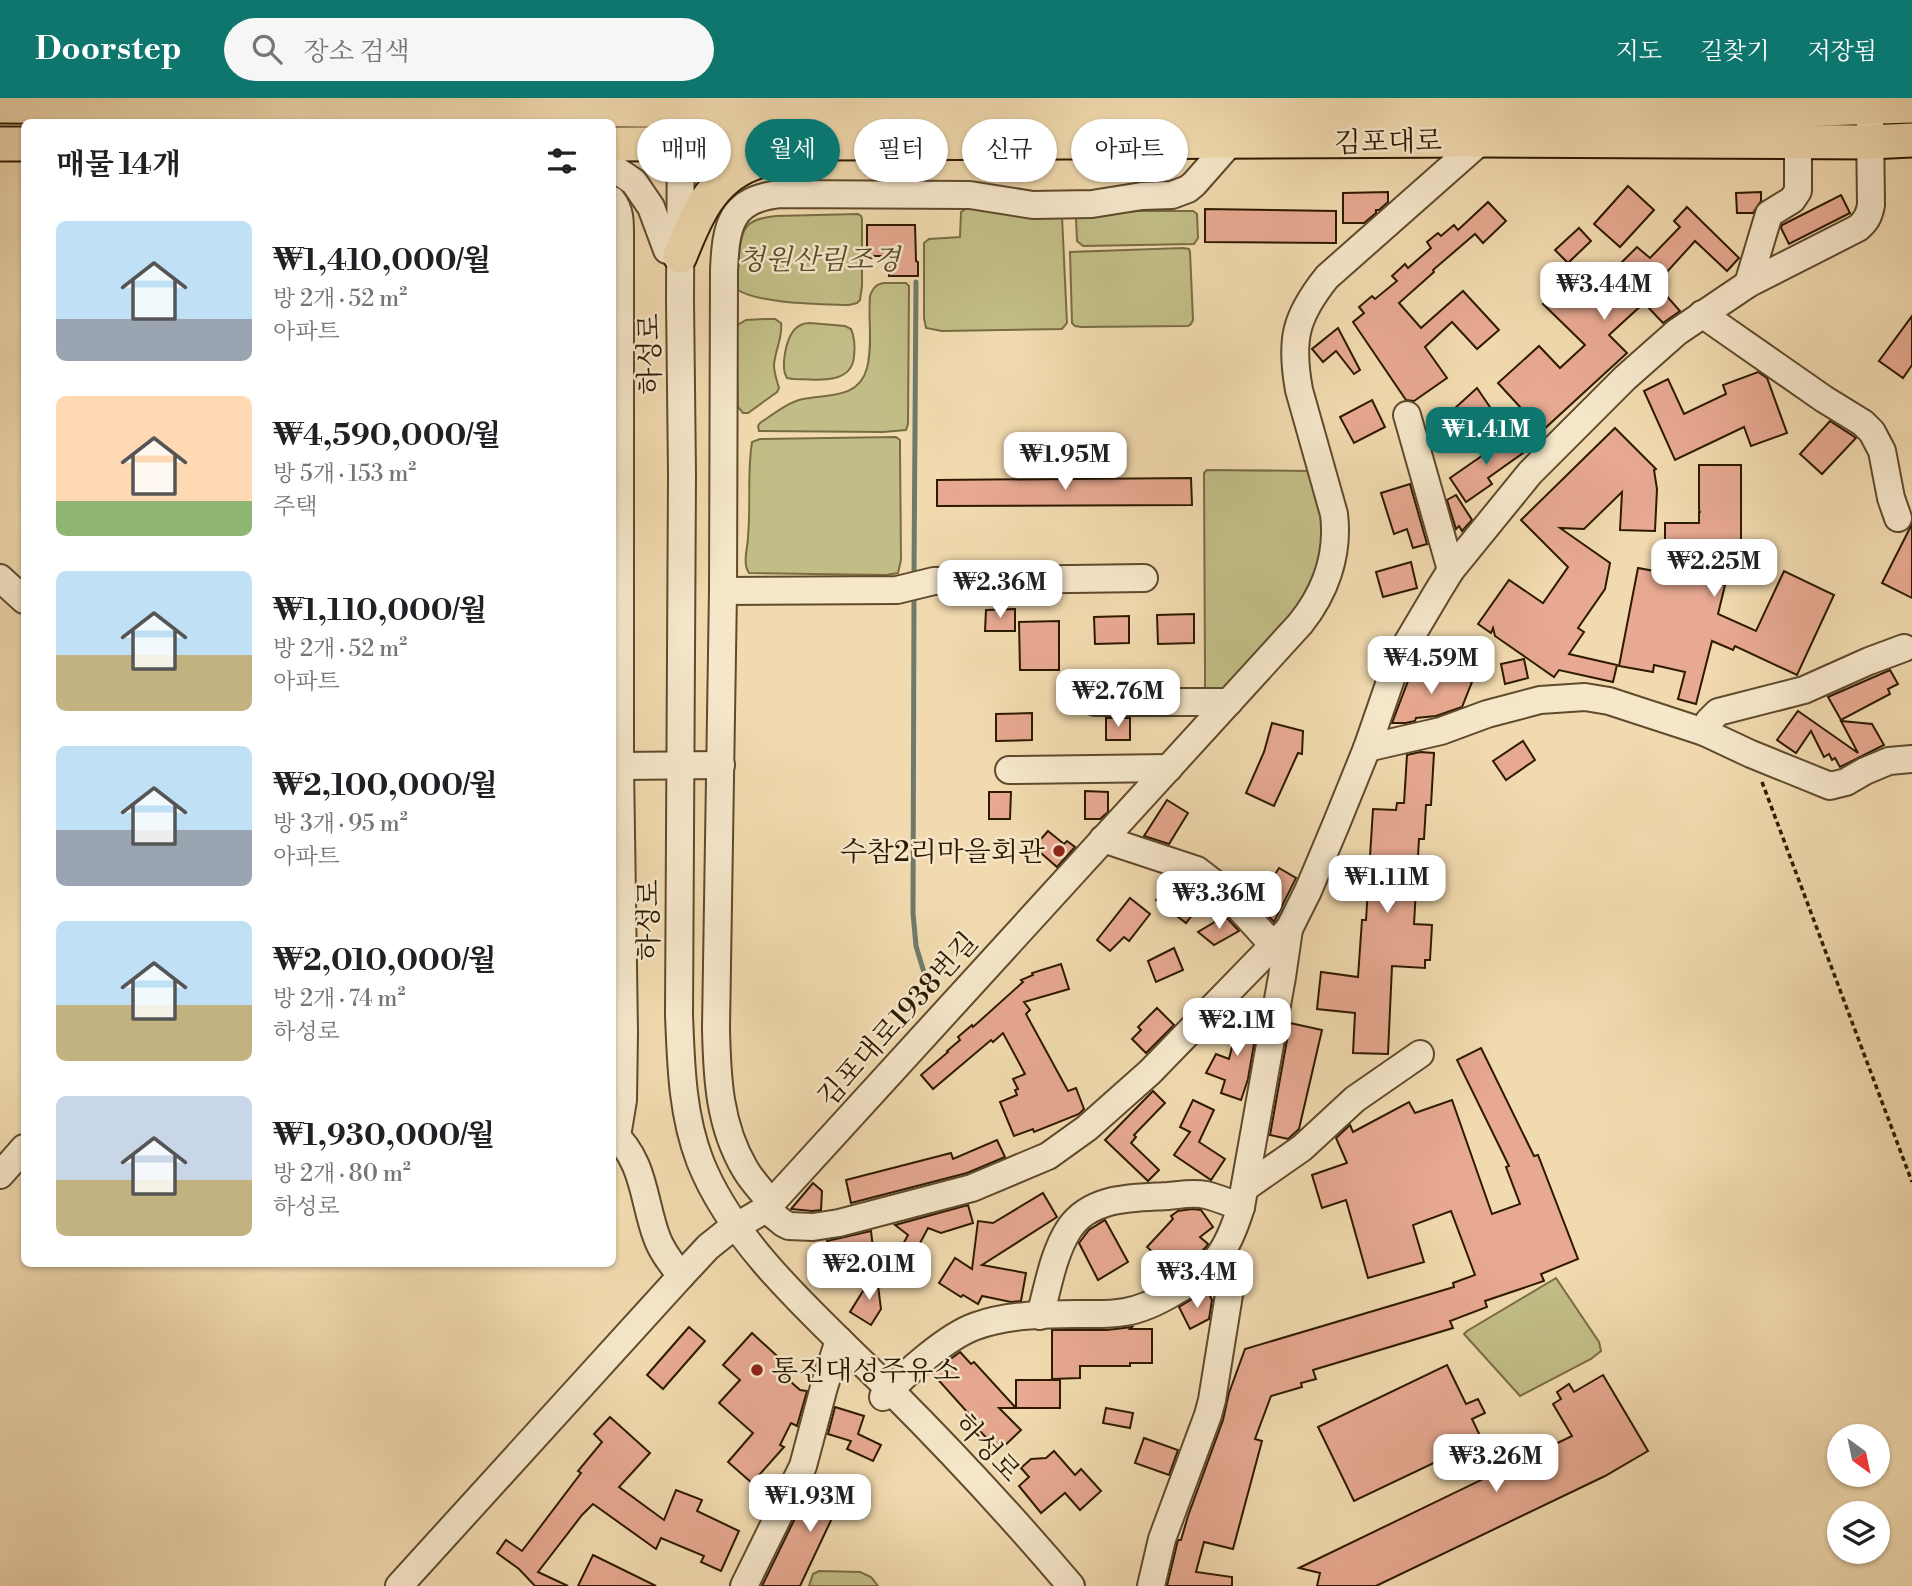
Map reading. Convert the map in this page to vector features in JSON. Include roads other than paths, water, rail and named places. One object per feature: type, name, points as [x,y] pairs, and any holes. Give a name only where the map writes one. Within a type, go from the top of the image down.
[{"type":"main road","name":"김포대로","points":[[0,106],[57,102],[659,107],[1242,118],[1766,111],[1871,103],[1912,106]]},
{"type":"main road","name":"김포대로","points":[[840,144],[1242,118],[1482,140],[1912,140]]},
{"type":"main road","points":[[0,144],[21,144]]},
{"type":"main road","name":"김포대로","points":[[616,144],[637,144]]},
{"type":"main road","points":[[673,253],[716,187],[730,174],[745,166]]},
{"type":"street","points":[[1242,118],[1194,184],[1172,195],[1142,196],[1092,204],[1033,205],[971,195],[779,194],[751,200],[735,215],[730,225],[724,248],[723,591],[716,1028],[719,1095],[736,1152],[769,1206],[783,1223],[789,1226],[813,1227],[839,1223],[972,1188],[1048,1156],[1087,1128],[1150,1072],[1281,937],[1321,861],[1367,747],[1393,673],[1406,645],[1451,570],[1530,473],[1643,361],[1677,332],[1748,284],[1865,222],[1871,205],[1871,103]]},
{"type":"street","name":"김포대로1938번길","points":[[732,1229],[769,1206],[1309,612],[1332,560],[1336,531],[1334,514],[1299,390],[1294,344],[1296,330],[1308,302],[1327,277],[1482,140]]},
{"type":"street","points":[[1748,284],[1769,214],[1792,200],[1798,191],[1798,141]]},
{"type":"street","points":[[616,170],[634,182],[651,207],[673,253]]},
{"type":"street","name":"하성로","points":[[673,182],[673,253],[682,475],[667,1020],[672,1094],[682,1140],[703,1190],[765,1277],[972,1474],[1071,1586]]},
{"type":"street","points":[[616,205],[620,217],[620,766],[624,1033],[623,1100],[616,1130]]},
{"type":"street","points":[[1702,314],[1863,423],[1872,432],[1882,451],[1891,498],[1898,518]]},
{"type":"street","points":[[1407,415],[1451,570]]},
{"type":"street","points":[[0,578],[21,597]]},
{"type":"street","points":[[723,591],[897,590],[934,581],[1144,578]]},
{"type":"street","points":[[1704,732],[1709,721],[1718,712],[1804,690],[1904,648]]},
{"type":"street","points":[[1367,747],[1440,731],[1515,706],[1566,697],[1598,698],[1704,732],[1830,786],[1846,782],[1889,761],[1912,759]]},
{"type":"street","points":[[1095,702],[1229,702]]},
{"type":"street","points":[[620,766],[720,765]]},
{"type":"street","points":[[1009,770],[1169,768]]},
{"type":"street","points":[[1103,839],[1197,870],[1281,937]]},
{"type":"street","points":[[887,1394],[939,1348],[979,1324],[1011,1318],[1111,1314],[1141,1308],[1187,1286],[1214,1265],[1233,1233],[1244,1197],[1281,937]]},
{"type":"street","points":[[1040,1316],[1063,1240],[1070,1227],[1091,1209],[1125,1198],[1185,1194],[1244,1197],[1355,1099],[1420,1054]]},
{"type":"street","points":[[616,1135],[639,1171],[658,1241],[681,1276]]},
{"type":"street","points":[[0,1175],[21,1151]]},
{"type":"street","points":[[399,1586],[708,1247],[732,1229]]},
{"type":"street","points":[[1152,1586],[1163,1539],[1212,1400],[1233,1270],[1214,1265]]},
{"type":"street","points":[[744,1586],[803,1466],[837,1345]]},
{"type":"street","name":"하성로","points":[[887,1394],[1057,1586]]},
{"type":"waterway","points":[[914,574],[916,282]]},
{"type":"waterway","points":[[914,596],[913,913],[916,946],[929,989]]},
{"type":"place","name":"수참2리마을회관","points":[[1059,851]]},
{"type":"place","name":"통진대성주유소","points":[[757,1370]]},
{"type":"park label","name":"청원산림조경","points":[[819,259]]}]
